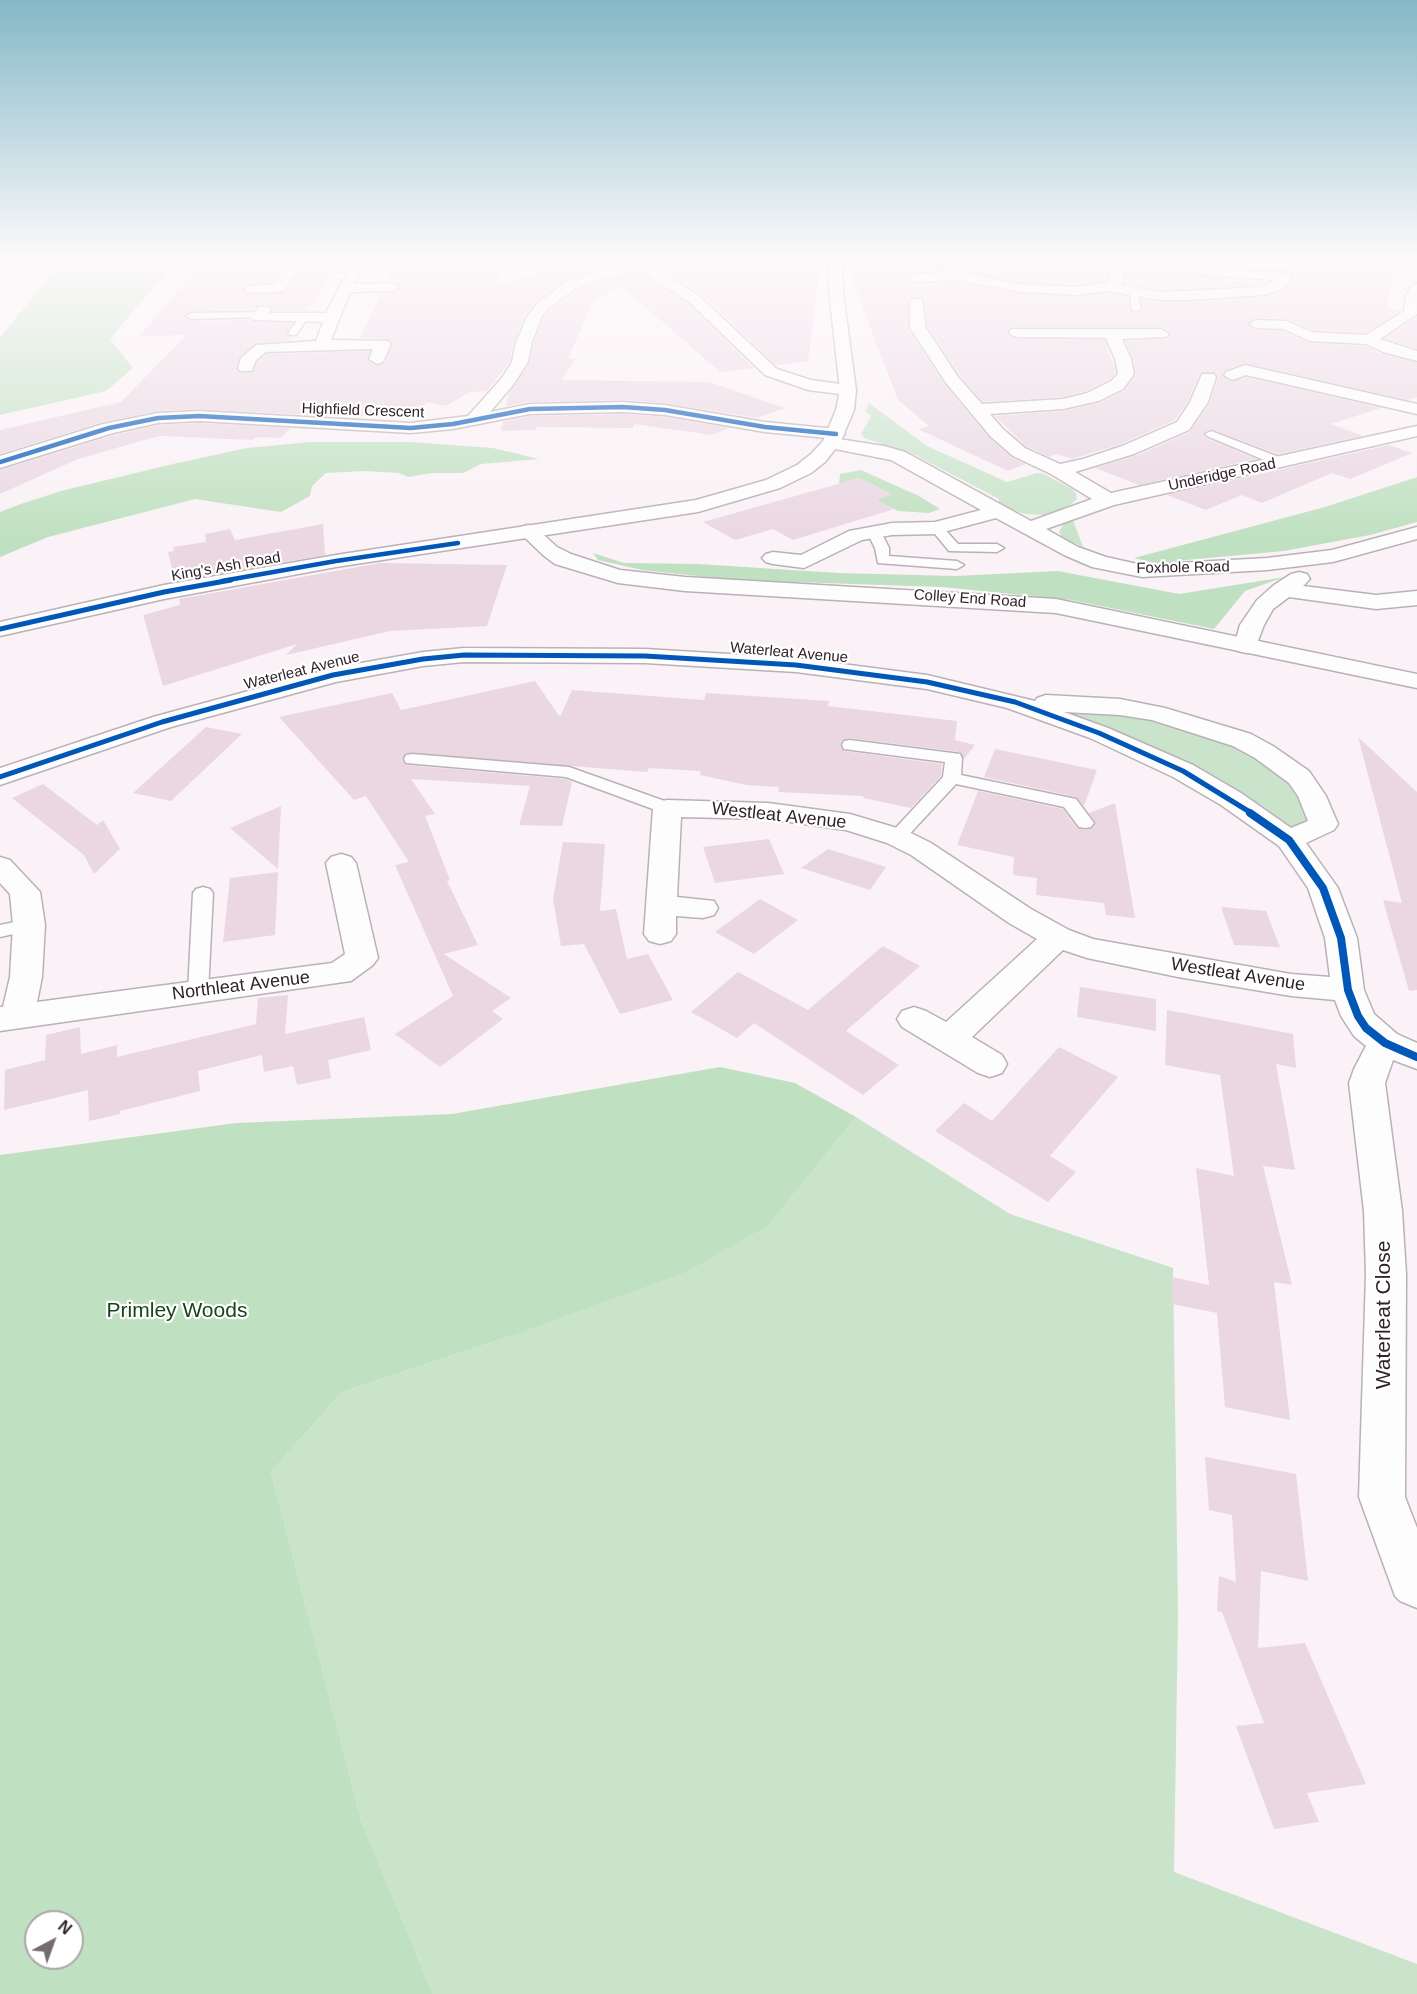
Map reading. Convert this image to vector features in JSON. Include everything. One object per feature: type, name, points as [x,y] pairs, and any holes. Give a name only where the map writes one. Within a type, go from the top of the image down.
[{"type":"main road","points":[[246,368],[249,358],[257,352]]},
{"type":"main road","points":[[377,359],[380,352]]},
{"type":"main road","points":[[475,418],[507,382],[520,362],[522,352]]},
{"type":"main road","points":[[750,352],[771,372],[808,385],[848,390]]},
{"type":"main road","name":"King's Ash Road","points":[[0,628],[176,590],[336,561],[636,516],[731,498],[773,484],[804,469],[818,458],[833,439],[845,410],[848,390],[843,352]]},
{"type":"main road","points":[[934,352],[976,410],[1019,452],[1058,470],[1108,500]]},
{"type":"main road","points":[[976,410],[1063,404],[1093,397],[1117,385],[1126,374],[1120,352]]},
{"type":"main road","points":[[1401,352],[1417,356]]},
{"type":"main road","points":[[1241,366],[1417,409]]},
{"type":"main road","points":[[1058,470],[1128,450],[1183,426],[1196,408],[1208,377]]},
{"type":"main road","points":[[1345,406],[1365,396]]},
{"type":"main road","name":"Highfield Crescent","points":[[0,462],[109,428],[158,418],[199,416],[411,428],[453,424],[475,418],[555,407],[622,407],[665,410],[833,439]]},
{"type":"main road","name":"Underidge Road","points":[[1030,528],[1108,500],[1417,431]]},
{"type":"main road","name":"Foxhole Road","points":[[833,439],[898,456],[1087,558],[1142,571],[1267,564],[1333,556],[1417,533]]},
{"type":"main road","points":[[772,558],[804,562],[856,536],[892,529],[936,528],[998,511]]},
{"type":"main road","name":"Colley End Road","points":[[528,531],[550,551],[563,559],[618,576],[685,584],[1056,606],[1417,681]]},
{"type":"main road","points":[[1246,646],[1252,625],[1265,605],[1282,590],[1333,556]]},
{"type":"main road","points":[[1282,590],[1377,613],[1417,598]]},
{"type":"main road","name":"Waterleat Avenue","points":[[0,777],[162,722],[333,675],[423,659],[464,655],[645,656],[796,665],[927,682],[1015,702],[1099,733],[1182,771],[1231,799],[1289,840],[1323,888],[1341,938],[1348,990],[1353,1005],[1366,1028],[1401,1050]]},
{"type":"main road","name":"Waterleat Avenue","points":[[1015,702],[1120,707],[1156,713],[1242,740],[1275,758],[1299,777],[1312,796],[1324,824],[1289,840]]},
{"type":"main road","points":[[667,808],[661,920],[703,908]]},
{"type":"main road","name":"Westleat Avenue","points":[[667,808],[756,810],[822,817],[874,829],[921,849],[1020,916],[1058,937],[1087,948],[1291,985],[1348,990]]},
{"type":"main road","name":"Northleat Avenue","points":[[9,1017],[340,974],[362,958],[341,862]]},
{"type":"main road","name":"Northleat Avenue","points":[[0,866],[24,892],[14,928],[26,977],[9,1017]]},
{"type":"main road","points":[[949,1039],[1058,937]]},
{"type":"main road","points":[[914,1019],[990,1064]]},
{"type":"main road","name":"Waterleat Close","points":[[1401,1050],[1371,1069],[1367,1083],[1383,1211],[1386,1274],[1382,1497],[1412,1579],[1417,1584]]},
{"type":"lane","points":[[1211,434],[1280,462]]},
{"type":"lane","points":[[936,528],[954,548],[997,548]]},
{"type":"lane","points":[[874,532],[882,548],[883,560],[957,565]]},
{"type":"lane","points":[[850,745],[954,758],[952,778],[897,837]]},
{"type":"lane","points":[[412,759],[569,772],[667,808]]},
{"type":"lane","points":[[952,778],[1070,803],[1085,824]]},
{"type":"lane","points":[[198,992],[203,893]]},
{"type":"green space","points":[[0,352],[120,352],[133,368],[106,391],[0,415]]},
{"type":"green space","points":[[869,403],[927,446],[1007,482],[1037,473],[1044,474],[1072,489],[1077,499],[1070,505],[1048,515],[1025,514],[1012,510],[999,503],[999,499],[913,454],[864,438],[861,434],[871,416],[865,411]]},
{"type":"green space","points":[[310,442],[410,442],[493,448],[539,459],[481,464],[463,473],[432,473],[408,477],[399,473],[364,471],[326,473],[312,486],[310,496],[281,512],[195,499],[48,537],[0,557],[0,512],[18,505],[61,491],[177,463],[247,448]]},
{"type":"green space","points":[[861,470],[919,496],[940,509],[929,513],[898,511],[876,500],[891,494],[859,478],[839,484],[840,474]]},
{"type":"green space","points":[[1417,477],[1417,522],[1370,535],[1284,551],[1154,563],[1134,558],[1325,507]]},
{"type":"green space","points":[[1073,520],[1083,547],[1063,538],[1059,532],[1063,524]]},
{"type":"green space","points":[[593,553],[624,563],[698,564],[838,573],[955,576],[1058,571],[1179,594],[1285,577],[1245,591],[1214,629],[1071,600],[942,587],[734,580],[642,570],[598,560]]},
{"type":"green space","points":[[1015,702],[1120,707],[1275,758],[1324,824],[1289,840],[1231,799]]},
{"type":"green space","name":"Primley Woods","points":[[720,1067],[795,1083],[856,1117],[770,1224],[686,1272],[505,1338],[342,1392],[271,1472],[362,1823],[433,1994],[0,1994],[0,1155],[236,1123],[452,1114]]},
{"type":"green space","points":[[856,1117],[1010,1214],[1173,1268],[1178,1614],[1174,1872],[1417,1964],[1417,1994],[433,1994],[362,1823],[271,1472],[342,1392],[505,1338],[770,1224]]},
{"type":"building","points":[[169,352],[245,352],[240,356],[236,367],[240,373],[253,373],[258,361],[267,354],[370,352],[367,360],[378,366],[385,363],[389,352],[512,352],[510,361],[487,391],[470,392],[446,406],[426,402],[419,416],[306,415],[199,409],[158,411],[102,422],[0,454],[0,430],[121,402]]},
{"type":"building","points":[[532,352],[571,352],[568,359],[576,359],[561,380],[709,382],[785,408],[757,418],[665,403],[623,400],[530,402],[506,406],[509,393],[530,363]]},
{"type":"building","points":[[697,352],[738,352],[754,368],[720,372]]},
{"type":"building","points":[[762,352],[809,352],[808,361],[776,365]]},
{"type":"building","points":[[880,352],[923,352],[944,384],[990,439],[1012,458],[1026,464],[1008,471],[918,429],[929,426],[898,400]]},
{"type":"building","points":[[944,352],[1109,352],[1116,373],[1110,379],[1086,391],[1063,397],[983,402],[960,376]]},
{"type":"building","points":[[1130,352],[1378,352],[1417,363],[1417,397],[1408,400],[1244,363],[1225,370],[1222,375],[1231,382],[1246,377],[1381,408],[1331,424],[1363,436],[1278,454],[1210,429],[1203,434],[1206,438],[1256,459],[1139,485],[1095,468],[1135,456],[1190,432],[1210,403],[1218,378],[1216,373],[1200,373],[1188,401],[1175,420],[1121,444],[1072,459],[1057,454],[1049,457],[1026,446],[995,416],[1063,411],[1100,403],[1124,391],[1136,375]]},
{"type":"building","points":[[623,414],[665,417],[730,428],[712,435],[634,424],[633,428],[536,427],[535,430],[501,431],[503,422],[530,416]]},
{"type":"building","points":[[199,423],[291,428],[280,438],[257,437],[252,440],[161,436],[78,459],[0,494],[0,470],[114,435],[158,425]]},
{"type":"building","points":[[1389,445],[1412,453],[1350,479],[1332,473],[1262,503],[1242,495],[1206,510],[1167,495]]},
{"type":"building","points":[[859,478],[892,495],[876,500],[894,509],[793,540],[773,529],[735,540],[703,522]]},
{"type":"building","points":[[323,524],[325,555],[175,581],[168,552],[174,551],[173,547],[206,542],[205,534],[230,529],[235,540]]},
{"type":"building","points":[[380,563],[507,565],[487,626],[390,631],[286,655],[297,644],[163,686],[143,615],[180,605],[179,599]]},
{"type":"building","points":[[535,681],[560,717],[572,690],[704,700],[706,693],[829,701],[828,706],[957,721],[955,740],[975,745],[964,759],[960,752],[850,738],[842,740],[840,746],[844,751],[942,764],[941,776],[911,808],[863,798],[864,796],[778,792],[779,787],[746,785],[700,775],[701,771],[649,768],[647,772],[406,753],[402,760],[406,765],[566,779],[572,782],[562,826],[519,825],[530,786],[411,779],[435,814],[425,816],[450,880],[447,881],[478,945],[444,954],[511,998],[492,1011],[503,1019],[440,1067],[395,1034],[453,996],[395,865],[409,862],[366,796],[354,800],[279,717],[392,693],[401,710]]},
{"type":"building","points":[[206,727],[242,734],[171,801],[133,793]]},
{"type":"building","points":[[1358,737],[1417,792],[1417,990],[1409,991],[1383,900],[1402,903]]},
{"type":"building","points":[[995,749],[1097,770],[1084,806],[1076,797],[984,777]]},
{"type":"building","points":[[43,784],[97,825],[103,820],[120,849],[94,874],[84,855],[12,798]]},
{"type":"building","points":[[978,791],[1063,809],[1077,828],[1085,830],[1093,828],[1096,823],[1089,813],[1115,803],[1135,918],[1106,915],[1104,903],[1036,895],[1037,878],[1013,875],[1014,857],[957,845]]},
{"type":"building","points":[[281,806],[278,869],[230,828]]},
{"type":"building","points":[[769,839],[784,874],[715,883],[703,847]]},
{"type":"building","points":[[563,842],[605,844],[600,911],[616,909],[627,959],[648,954],[673,1000],[620,1014],[584,944],[561,946],[553,899]]},
{"type":"building","points":[[828,849],[886,867],[870,890],[801,868]]},
{"type":"building","points":[[278,872],[275,935],[223,942],[230,878]]},
{"type":"building","points":[[760,899],[798,920],[754,954],[715,932]]},
{"type":"building","points":[[1221,907],[1266,911],[1280,947],[1234,945]]},
{"type":"building","points":[[883,946],[920,966],[846,1031],[899,1065],[863,1095],[754,1023],[737,1038],[691,1012],[738,972],[808,1010]]},
{"type":"building","points":[[1080,987],[1156,999],[1156,1031],[1077,1017]]},
{"type":"building","points":[[288,995],[285,1034],[364,1017],[371,1050],[328,1060],[331,1078],[297,1085],[293,1066],[264,1072],[262,1055],[198,1071],[200,1091],[89,1121],[88,1090],[4,1110],[5,1070],[45,1060],[46,1035],[80,1027],[81,1054],[117,1045],[117,1057],[256,1024],[258,998]]},
{"type":"building","points":[[1167,1010],[1293,1034],[1296,1068],[1276,1064],[1295,1170],[1263,1166],[1292,1285],[1274,1282],[1290,1420],[1225,1407],[1217,1313],[1172,1304],[1172,1277],[1209,1285],[1196,1168],[1234,1176],[1220,1075],[1165,1065]]},
{"type":"building","points":[[1059,1047],[1118,1077],[1050,1156],[1076,1172],[1048,1202],[935,1131],[964,1103],[992,1121]]},
{"type":"building","points":[[1205,1457],[1296,1474],[1308,1581],[1261,1571],[1258,1648],[1305,1643],[1366,1784],[1307,1793],[1319,1822],[1274,1829],[1236,1726],[1264,1723],[1222,1612],[1217,1611],[1219,1576],[1236,1582],[1232,1515],[1209,1510]]},
{"type":"cycle path","points":[[0,462],[109,428],[158,418],[199,416],[411,428],[453,424],[530,409],[623,407],[665,410],[765,427],[836,434]]},
{"type":"cycle path","points":[[0,629],[164,592],[336,561],[458,543]]},
{"type":"cycle path","points":[[0,777],[162,722],[333,675],[423,659],[464,655],[645,656],[796,665],[927,682],[1015,702],[1099,733],[1183,771],[1231,799],[1289,840],[1323,888],[1341,938],[1348,990],[1358,1016],[1366,1028],[1385,1043],[1417,1057]]}]
